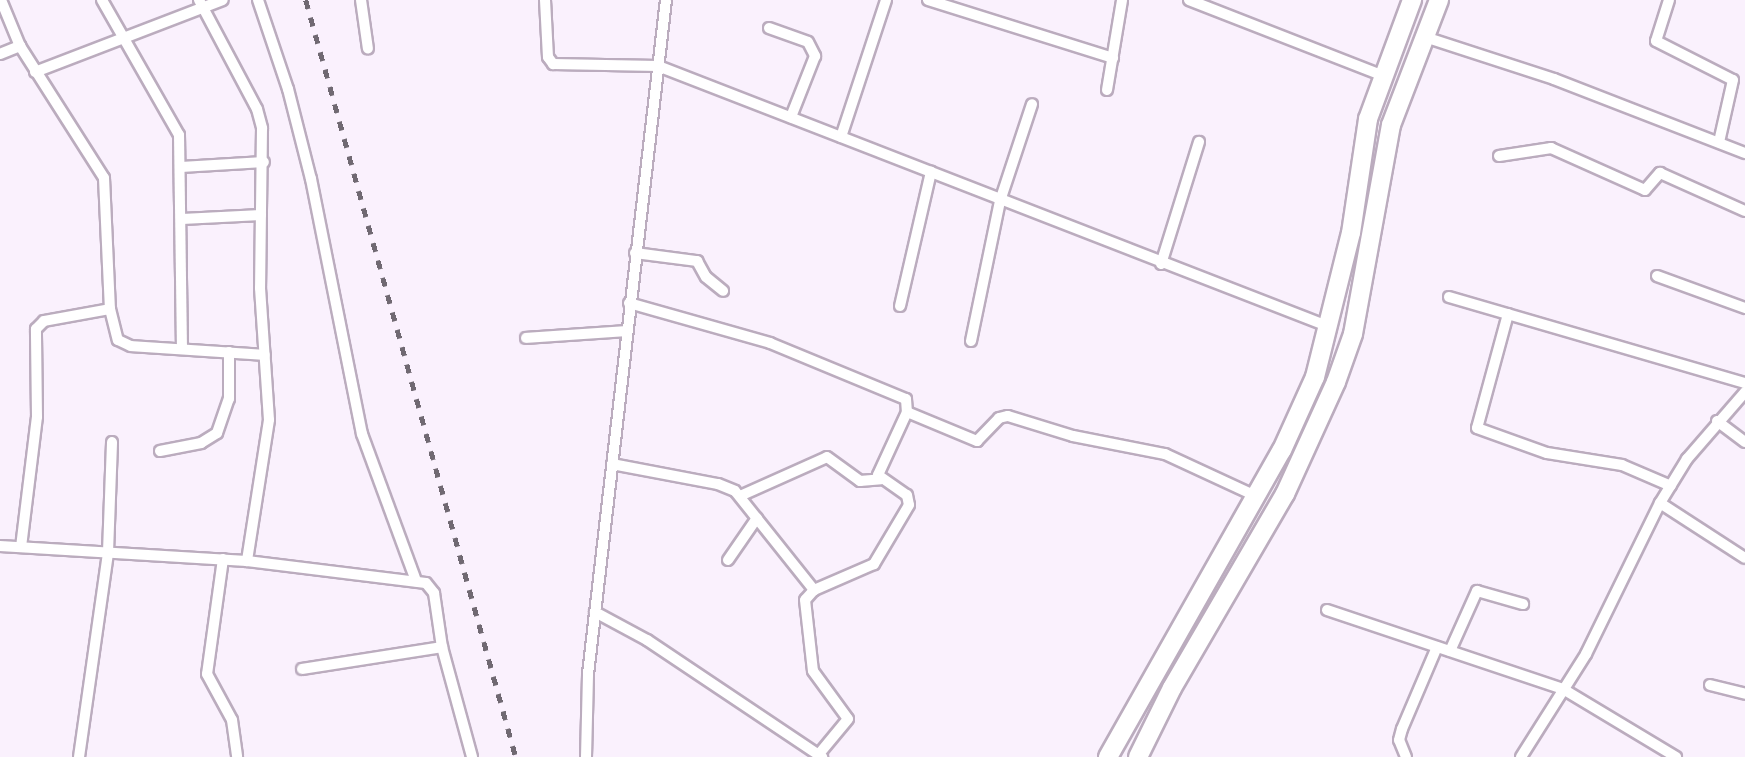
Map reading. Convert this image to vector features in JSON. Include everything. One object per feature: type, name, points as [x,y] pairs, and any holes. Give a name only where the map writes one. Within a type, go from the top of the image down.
[{"type":"main road","points":[[1108,757],[1295,423],[1330,327],[1351,233],[1368,120],[1381,75],[1412,0]]},
{"type":"main road","points":[[1138,757],[1178,678],[1285,494],[1336,382],[1353,334],[1391,125],[1422,36],[1439,0]]},
{"type":"street","points":[[1,0],[20,46],[35,72],[104,178],[110,309],[118,340],[124,343],[265,355]]},
{"type":"street","points":[[102,0],[120,39],[177,127],[181,167],[182,347]]},
{"type":"street","points":[[35,72],[201,4],[223,0]]},
{"type":"street","points":[[258,0],[288,89],[311,179],[362,434],[416,581]]},
{"type":"street","points":[[361,0],[368,49]]},
{"type":"street","points":[[545,0],[548,57],[553,64],[658,66],[1161,264],[1330,327]]},
{"type":"street","points":[[586,757],[583,727],[595,612],[666,0]]},
{"type":"street","points":[[841,137],[886,0]]},
{"type":"street","points":[[928,0],[954,4],[1113,58]]},
{"type":"street","points":[[1107,90],[1122,0]]},
{"type":"street","points":[[1189,0],[1381,75]]},
{"type":"street","points":[[1216,11],[1221,0]]},
{"type":"street","points":[[1669,0],[1656,29],[1656,41],[1733,80],[1719,142]]},
{"type":"street","points":[[201,4],[257,109],[264,162],[261,215],[269,420],[247,561]]},
{"type":"street","points":[[769,28],[808,42],[815,56],[791,117]]},
{"type":"street","points":[[1422,36],[1554,79],[1745,153]]},
{"type":"street","points":[[0,54],[20,46]]},
{"type":"street","points":[[971,341],[1000,201],[1032,104]]},
{"type":"street","points":[[1161,264],[1199,142]]},
{"type":"street","points":[[1499,156],[1551,148],[1645,190],[1660,173],[1745,211]]},
{"type":"street","points":[[181,167],[264,162]]},
{"type":"street","points":[[900,306],[931,172]]},
{"type":"street","points":[[182,219],[261,215]]},
{"type":"street","points":[[635,253],[694,260],[723,291]]},
{"type":"street","points":[[1657,276],[1745,308]]},
{"type":"street","points":[[1449,297],[1745,383]]},
{"type":"street","points":[[595,612],[648,640],[820,756],[848,719],[811,663],[805,600],[814,590],[867,569],[878,559],[910,499],[881,479],[878,470],[907,412],[901,395],[770,343],[629,303]]},
{"type":"street","points":[[21,547],[37,417],[36,330],[44,321],[110,309]]},
{"type":"street","points":[[1508,314],[1477,428],[1547,453],[1622,465],[1671,486]]},
{"type":"street","points":[[526,338],[626,331]]},
{"type":"street","points":[[160,451],[201,443],[217,433],[229,399],[229,352]]},
{"type":"street","points":[[1521,757],[1624,584],[1660,503],[1717,421],[1745,392]]},
{"type":"street","points":[[907,412],[977,441],[999,418],[1008,416],[1073,436],[1165,454],[1256,496]]},
{"type":"street","points":[[1717,421],[1745,442]]},
{"type":"street","points":[[79,757],[108,552],[112,442]]},
{"type":"street","points":[[740,496],[827,457],[860,481],[881,479]]},
{"type":"street","points":[[612,464],[718,484],[740,496],[814,590]]},
{"type":"street","points":[[1660,503],[1745,558]]},
{"type":"street","points":[[728,560],[757,518]]},
{"type":"street","points":[[0,546],[247,561],[416,581],[430,586],[434,593],[442,647],[472,757]]},
{"type":"street","points":[[223,559],[207,674],[232,720],[237,757]]},
{"type":"street","points":[[1450,651],[1477,591],[1523,604]]},
{"type":"street","points":[[1327,610],[1563,689],[1676,757]]},
{"type":"street","points":[[302,669],[442,647]]},
{"type":"street","points":[[1406,757],[1399,740],[1437,647]]},
{"type":"street","points":[[1710,685],[1745,694]]},
{"type":"railway","points":[[306,0],[516,757]]}]
